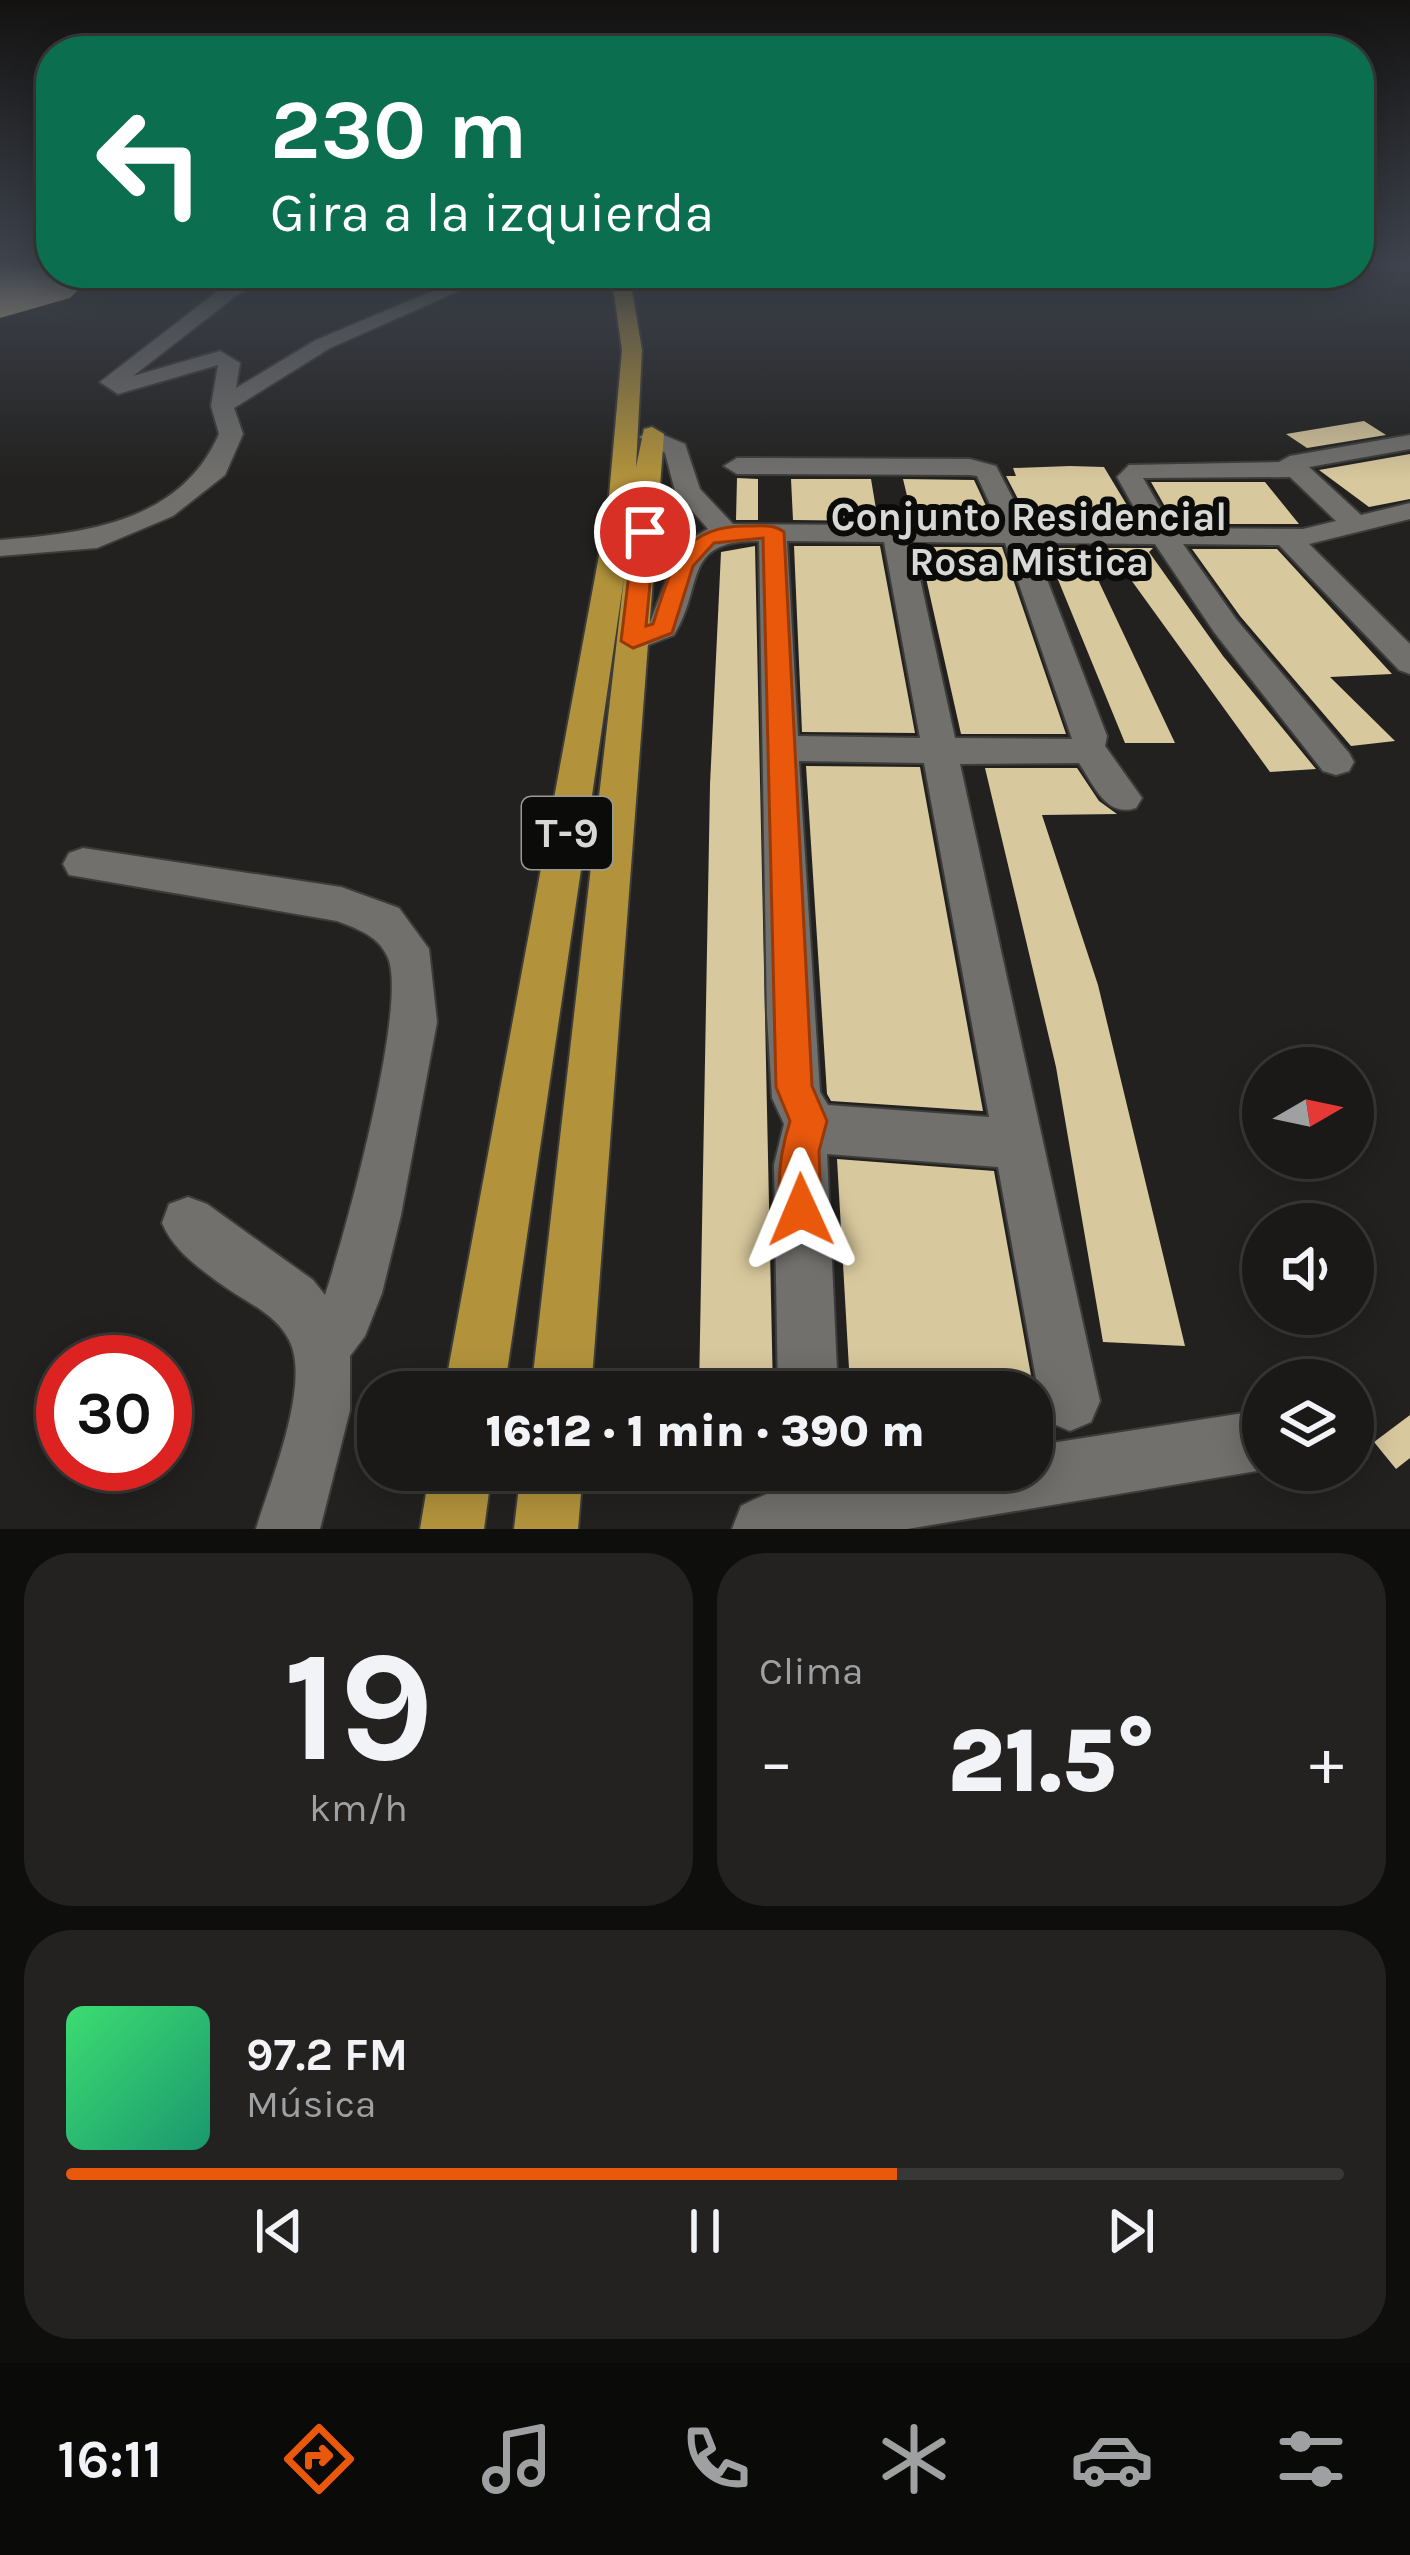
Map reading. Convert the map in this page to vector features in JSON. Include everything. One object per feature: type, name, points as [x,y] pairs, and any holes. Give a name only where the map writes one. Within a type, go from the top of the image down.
[{"type":"highway","name":"T-9","points":[[477,1371],[621,507],[630,337]]},
{"type":"highway","name":"T-9","points":[[563,1371],[652,436],[650,337]]},
{"type":"highway","points":[[452,1529],[458,1491]]},
{"type":"highway","points":[[546,1529],[550,1491]]},
{"type":"street","points":[[0,548],[97,540],[164,510],[216,470],[230,434],[222,406],[230,363],[220,357],[139,384],[118,387],[111,382],[169,337]]},
{"type":"street","points":[[222,406],[339,337]]},
{"type":"street","points":[[652,436],[676,449],[691,498],[725,532]]},
{"type":"street","points":[[1353,522],[1290,464],[1410,442]]},
{"type":"street","points":[[737,466],[977,467],[992,477],[1089,730],[1088,748],[1123,798]]},
{"type":"street","points":[[1293,470],[1133,472],[1130,477],[1163,537],[1240,649],[1336,761]]},
{"type":"street","points":[[633,641],[663,628],[683,564],[707,538],[725,532],[1287,537],[1319,535],[1353,522],[1410,512]]},
{"type":"street","points":[[773,532],[794,1087],[809,1121],[822,1129],[852,1135],[1019,1144]]},
{"type":"street","points":[[896,532],[1070,1400]]},
{"type":"street","points":[[1287,537],[1410,662]]},
{"type":"street","points":[[784,748],[1066,753],[1088,748]]},
{"type":"street","points":[[83,864],[341,904],[383,921],[408,949],[415,978],[414,1022],[374,1215],[354,1293],[345,1316],[323,1346]]},
{"type":"street","points":[[807,1371],[799,1165],[809,1121]]},
{"type":"street","points":[[188,1223],[225,1256],[294,1301],[311,1319],[323,1346],[323,1390],[288,1529]]},
{"type":"street","points":[[764,1529],[786,1517],[1242,1443]]},
{"type":"building","points":[[1364,421],[1386,435],[1307,448],[1286,434]]},
{"type":"building","points":[[1410,454],[1410,499],[1369,507],[1319,470]]},
{"type":"building","points":[[1104,467],[1137,522],[1090,522],[1086,517],[1078,522],[1030,522],[1006,476],[1016,476],[1013,468]]},
{"type":"building","points":[[737,478],[758,479],[758,520],[736,520]]},
{"type":"building","points":[[791,479],[871,479],[878,521],[793,520]]},
{"type":"building","points":[[903,479],[974,480],[993,521],[913,521]]},
{"type":"building","points":[[1151,482],[1265,482],[1299,524],[1175,524]]},
{"type":"building","points":[[755,546],[773,1371],[699,1371],[710,785],[721,552]]},
{"type":"building","points":[[794,546],[880,546],[915,733],[802,732]]},
{"type":"building","points":[[919,547],[1002,547],[1066,734],[961,734]]},
{"type":"building","points":[[1040,548],[1083,548],[1175,743],[1125,743],[1052,565],[1047,566]]},
{"type":"building","points":[[1108,548],[1153,548],[1149,552],[1223,656],[1316,769],[1270,772]]},
{"type":"building","points":[[1192,549],[1277,549],[1392,674],[1330,677],[1395,741],[1351,746],[1240,616]]},
{"type":"building","points":[[806,766],[920,767],[983,1111],[831,1101],[827,1094]]},
{"type":"building","points":[[985,768],[1077,768],[1099,801],[1117,814],[1042,815],[1098,985],[1185,1346],[1103,1342],[1056,1067]]},
{"type":"building","points":[[837,1159],[994,1171],[1030,1371],[849,1371]]},
{"type":"building","points":[[1410,1415],[1410,1458],[1396,1469],[1374,1442]]},
{"type":"district","name":"Conjunto Residencial Rosa Mistica","points":[[1029,540]]},
{"type":"route","points":[[645,532],[633,641],[663,628],[683,564],[707,538],[730,532],[773,532],[794,1087],[809,1121],[800,1151],[801,1210]]}]
